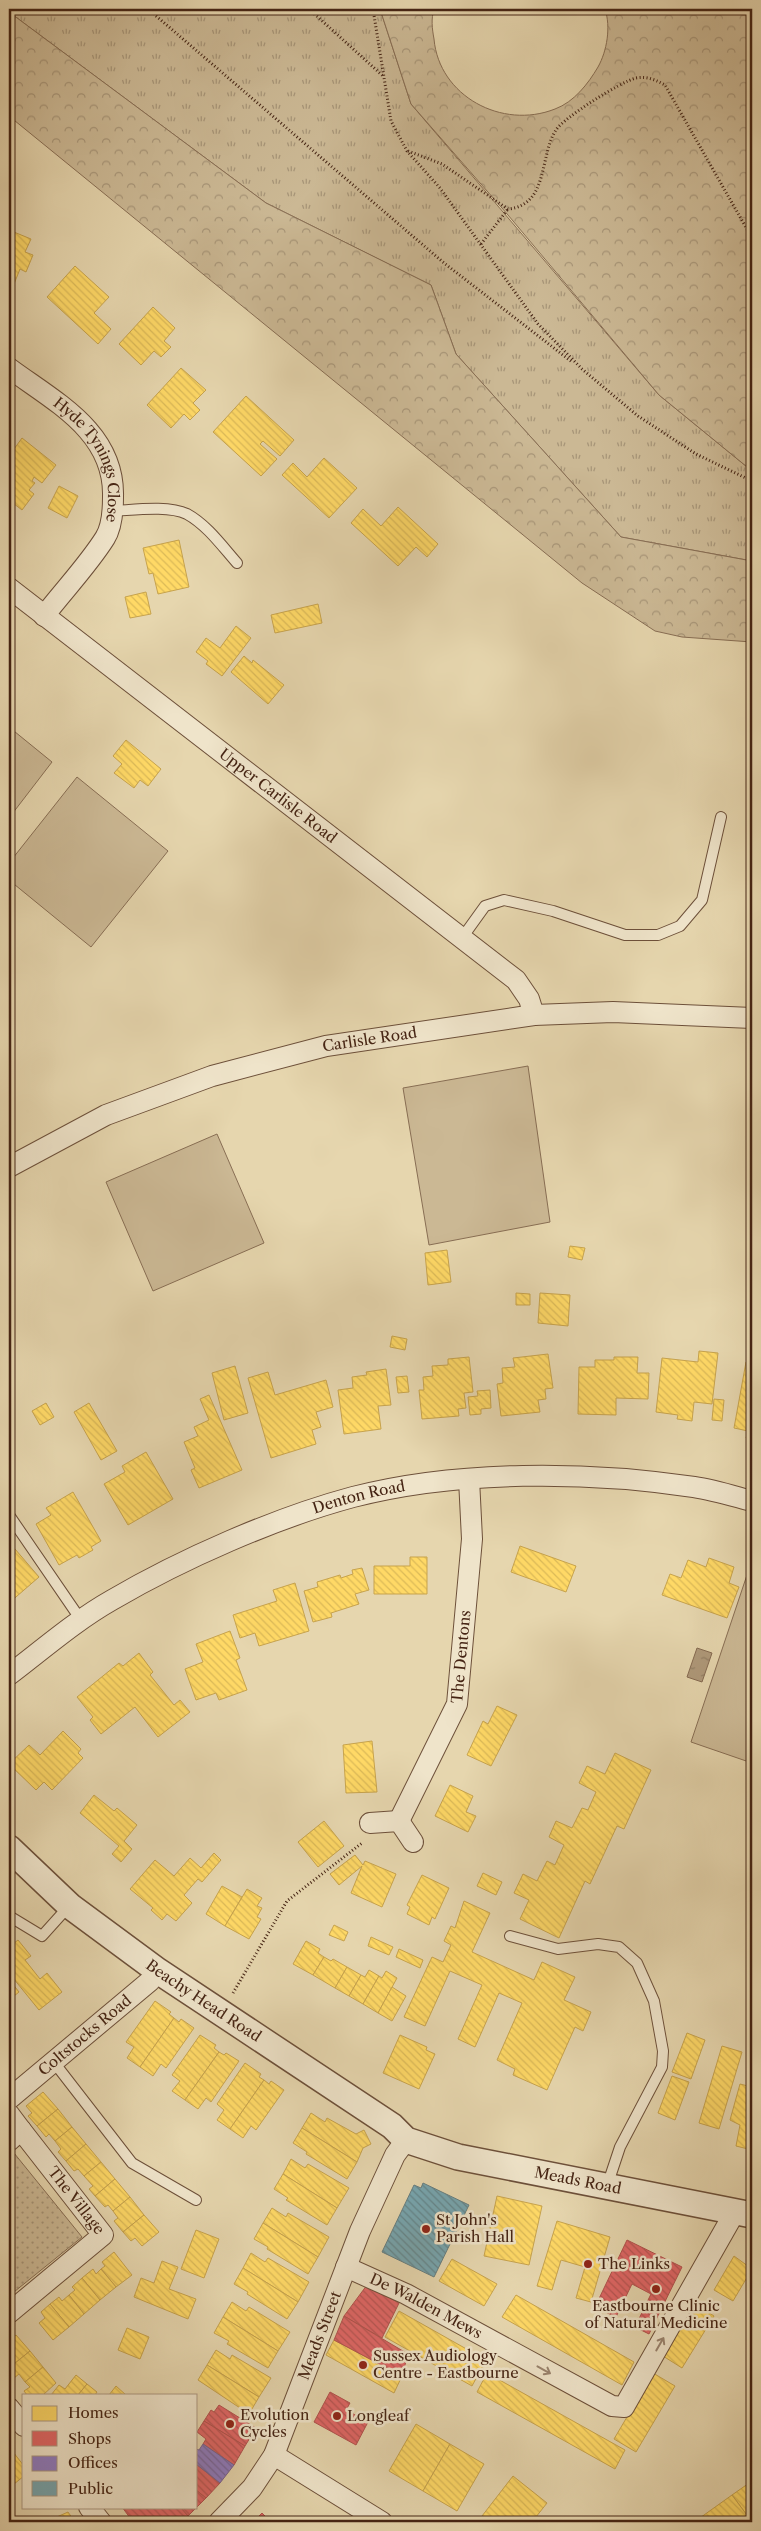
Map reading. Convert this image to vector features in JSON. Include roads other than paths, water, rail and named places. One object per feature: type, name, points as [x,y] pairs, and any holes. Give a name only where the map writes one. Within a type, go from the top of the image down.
[{"type":"street","name":"Hyde Tynings Close","points":[[9,368],[75,416],[96,437],[110,463],[114,486],[113,511],[106,536],[44,616]]},
{"type":"street","name":"Upper Carlisle Road","points":[[9,588],[516,980],[529,999],[534,1014]]},
{"type":"street","name":"Carlisle Road","points":[[9,1167],[106,1116],[212,1076],[326,1046],[534,1014],[613,1012],[752,1018]]},
{"type":"street","name":"Denton Road","points":[[9,1675],[81,1620],[110,1601],[162,1573],[290,1518],[353,1497],[469,1479],[532,1476],[611,1478],[695,1487],[752,1501]]},
{"type":"street","name":"The Dentons","points":[[399,1821],[458,1704],[472,1538],[469,1479]]},
{"type":"street","points":[[370,1823],[399,1821],[413,1842]]},
{"type":"street","name":"Beachy Head Road","points":[[9,1848],[70,1906],[158,1971],[392,2126],[406,2140]]},
{"type":"street","name":"Coltstocks Road","points":[[9,2098],[150,1981],[158,1971]]},
{"type":"street","points":[[9,2114],[15,2136]]},
{"type":"street","name":"The Village","points":[[9,2313],[103,2236],[15,2136]]},
{"type":"street","name":"Meads Road","points":[[406,2140],[458,2157],[744,2213]]},
{"type":"street","name":"Meads Street","points":[[219,2522],[252,2488],[274,2455],[346,2267],[396,2155],[406,2140]]},
{"type":"street","name":"De Walden Mews","points":[[346,2267],[406,2294],[612,2406],[619,2408],[624,2407],[744,2213]]},
{"type":"street","points":[[9,2408],[22,2424]]},
{"type":"street","points":[[274,2455],[382,2522]]},
{"type":"street","points":[[90,2508],[101,2522]]},
{"type":"lane","points":[[113,511],[154,509],[185,514],[207,529],[237,563]]},
{"type":"lane","points":[[462,938],[485,906],[504,900],[553,911],[625,935],[658,935],[680,926],[702,900],[721,817]]},
{"type":"lane","points":[[9,1515],[81,1620]]},
{"type":"lane","points":[[9,1916],[42,1936],[70,1906]]},
{"type":"lane","points":[[510,1936],[558,1949],[598,1944],[619,1947],[637,1963],[654,2001],[664,2050],[662,2067],[620,2146],[607,2186]]},
{"type":"lane","points":[[53,2061],[132,2163],[196,2200]]},
{"type":"water","points":[[697,1648],[712,1653],[702,1682],[687,1677]]},
{"type":"place","name":"St John's Parish Hall","points":[[426,2229]]},
{"type":"place","name":"The Links","points":[[588,2264]]},
{"type":"place","name":"Eastbourne Clinic of Natural Medicine","points":[[656,2289]]},
{"type":"place","name":"Sussex Audiology Centre - Eastbourne","points":[[363,2365]]},
{"type":"place","name":"Longleaf","points":[[337,2416]]},
{"type":"place","name":"Evolution Cycles","points":[[230,2424]]}]
